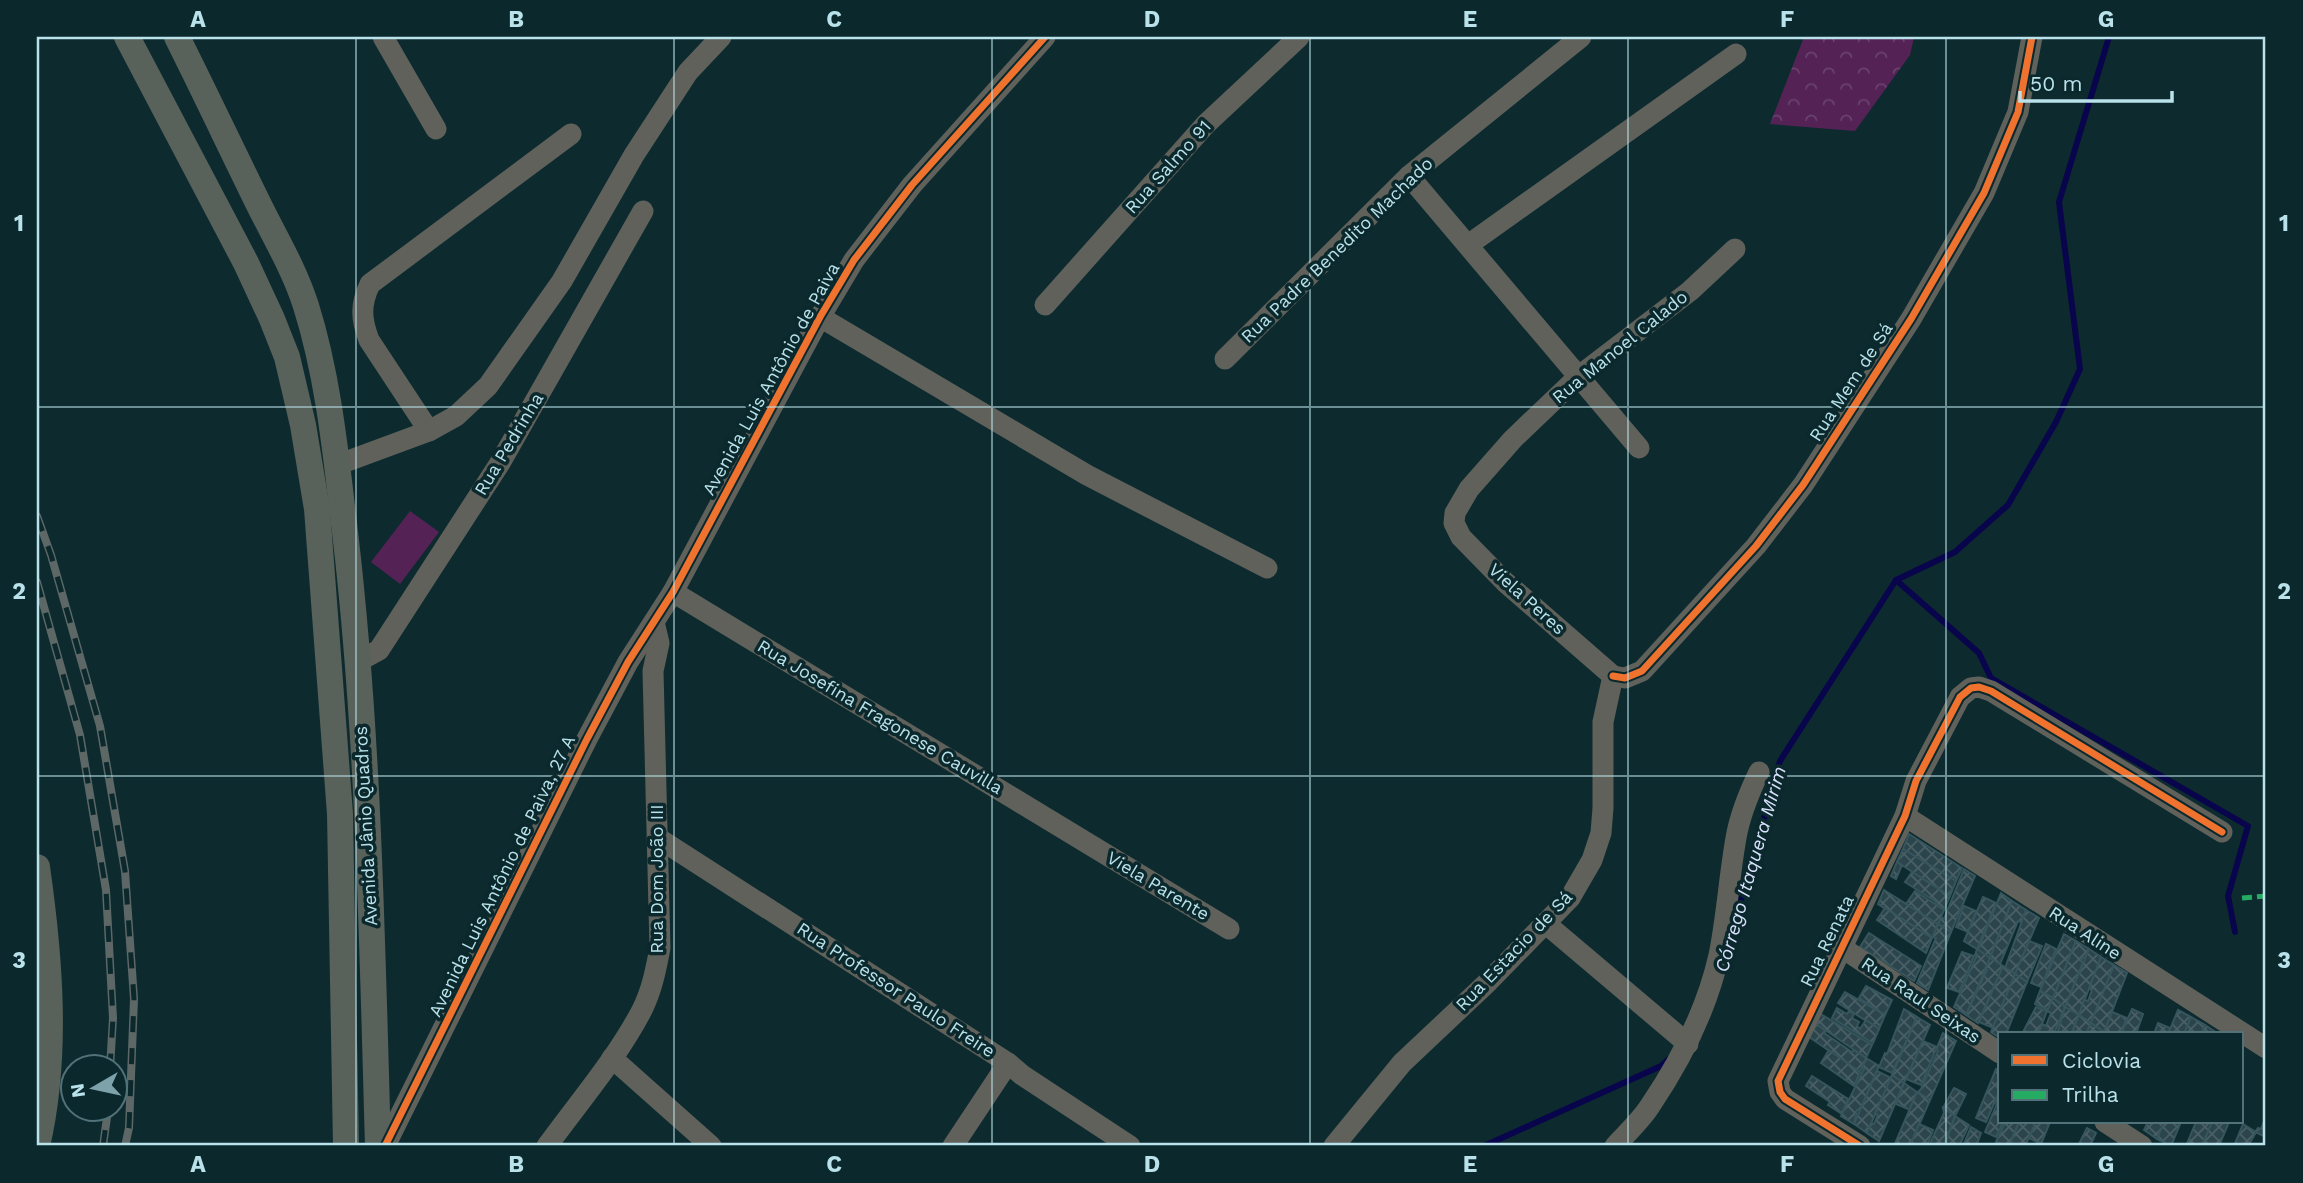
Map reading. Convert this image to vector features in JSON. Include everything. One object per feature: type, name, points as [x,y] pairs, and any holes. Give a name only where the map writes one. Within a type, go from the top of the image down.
[{"type":"main road","points":[[127,37],[246,263],[277,330],[330,508]]},
{"type":"main road","points":[[177,37],[297,280],[309,316],[322,373],[337,465],[330,508]]},
{"type":"main road","points":[[277,330],[309,316]]},
{"type":"main road","name":"Avenida Jânio Quadros","points":[[330,508],[357,662],[370,909],[378,1146]]},
{"type":"main road","name":"Avenida Jânio Quadros","points":[[330,508],[340,814],[346,1146]]},
{"type":"main road","points":[[37,867],[45,925],[50,1005],[37,1146]]},
{"type":"street","points":[[337,465],[429,431],[456,416],[488,386],[562,281],[634,156],[688,72],[720,37]]},
{"type":"street","name":"Avenida Luis Antônio de Paiva","points":[[654,622],[673,592],[820,317],[854,260],[912,185],[1045,37]]},
{"type":"street","name":"Rua Salmo 91","points":[[1045,305],[1206,124],[1299,37]]},
{"type":"street","name":"Rua Padre Benedito Machado","points":[[1224,359],[1409,176],[1581,37]]},
{"type":"street","points":[[391,40],[436,129]]},
{"type":"street","name":"Rua Mem de Sá","points":[[1613,676],[1625,678],[1642,671],[1756,546],[1803,485],[1911,319],[1984,193],[2018,112],[2031,40]]},
{"type":"street","points":[[1468,245],[1736,54]]},
{"type":"street","points":[[429,431],[369,340],[361,310],[370,284],[571,134]]},
{"type":"street","points":[[1409,176],[1639,448]]},
{"type":"street","name":"Rua Pedrinha","points":[[357,662],[379,650],[500,463],[643,211]]},
{"type":"street","name":"Rua Manoel Calado","points":[[1455,513],[1469,489],[1513,439],[1579,376],[1690,291],[1735,249]]},
{"type":"street","points":[[820,317],[1087,475],[1267,568]]},
{"type":"street","name":"Viela Peres","points":[[1455,513],[1454,523],[1461,537],[1505,582],[1613,676]]},
{"type":"street","name":"Rua Josefina Fragonese Cauvilla","points":[[673,592],[1086,843]]},
{"type":"street","name":"Rua Dom João III","points":[[547,1146],[612,1058],[642,1009],[653,983],[660,948],[653,671],[659,643],[654,622]]},
{"type":"street","name":"Avenida Luis Antônio de Paiva, 27 A","points":[[385,1146],[587,739],[628,663],[654,622]]},
{"type":"street","name":"Rua Estacio de Sá","points":[[1334,1146],[1402,1063],[1488,982],[1570,898],[1592,860],[1601,833],[1603,722],[1613,676]]},
{"type":"street","name":"Rua Renata","points":[[1860,1146],[1785,1099],[1777,1081],[1905,816],[1916,781],[1960,697],[1971,688],[1979,687],[1991,691],[2222,832]]},
{"type":"street","points":[[1615,1146],[1649,1108],[1688,1044],[1718,957],[1736,836],[1744,805],[1759,772]]},
{"type":"street","name":"Rua Aline","points":[[1905,816],[2241,1032]]},
{"type":"street","name":"Rua Professor Paulo Freire","points":[[658,838],[1008,1063],[1130,1146]]},
{"type":"street","name":"Viela Parente","points":[[1086,843],[1229,929]]},
{"type":"street","points":[[1545,923],[1688,1044]]},
{"type":"street","name":"Rua Raul Seixas","points":[[1841,947],[1998,1052]]},
{"type":"street","name":"Rua Aline","points":[[2244,1034],[2266,1048]]},
{"type":"street","points":[[612,1058],[711,1146]]},
{"type":"street","points":[[953,1146],[1008,1063]]},
{"type":"street","points":[[2108,1124],[2142,1146]]},
{"type":"green space","points":[[1804,37],[1914,37],[1910,55],[1855,131],[1770,124]]},
{"type":"green space","points":[[410,511],[439,532],[400,584],[371,562]]},
{"type":"building","points":[[1909,834],[1962,868],[1956,881],[1903,849]]},
{"type":"building","points":[[1903,849],[1956,881],[1950,896],[1897,862]]},
{"type":"building","points":[[1897,862],[1902,865],[1896,879],[1891,876]]},
{"type":"building","points":[[1964,869],[1975,876],[1951,932],[1938,924],[1941,917],[1944,919]]},
{"type":"building","points":[[1912,872],[1950,896],[1944,910],[1905,882]]},
{"type":"building","points":[[1884,890],[1938,924],[1932,938],[1878,904]]},
{"type":"building","points":[[1915,891],[1944,910],[1938,924],[1906,904]]},
{"type":"building","points":[[2001,893],[2012,901],[1990,958],[1978,950]]},
{"type":"building","points":[[1983,897],[1996,903],[1977,949],[1964,941]]},
{"type":"building","points":[[2012,901],[2026,910],[2021,922],[2018,921],[2000,964],[1990,958]]},
{"type":"building","points":[[1964,906],[1976,911],[1968,932],[1956,927]]},
{"type":"building","points":[[1885,908],[1932,938],[1926,953],[1877,920]]},
{"type":"building","points":[[2026,910],[2039,918],[2015,974],[2005,968]]},
{"type":"building","points":[[1938,924],[1951,932],[1928,990],[1917,983],[1936,938],[1933,937]]},
{"type":"building","points":[[1869,933],[1921,966],[1914,981],[1860,947]]},
{"type":"building","points":[[2064,934],[2076,941],[2053,998],[2040,991]]},
{"type":"building","points":[[2029,941],[2042,946],[2027,982],[2015,974]]},
{"type":"building","points":[[2076,941],[2089,949],[2081,961],[2083,962],[2065,1007],[2053,998]]},
{"type":"building","points":[[2046,944],[2056,949],[2041,987],[2031,983]]},
{"type":"building","points":[[1977,949],[1990,958],[1966,1015],[1954,1007],[1977,955]]},
{"type":"building","points":[[2089,949],[2101,957],[2079,1015],[2065,1007]]},
{"type":"building","points":[[1962,952],[1974,956],[1959,992],[1947,988]]},
{"type":"building","points":[[2101,957],[2114,965],[2091,1023],[2079,1015],[2084,1000],[2088,1001],[2092,990],[2089,989]]},
{"type":"building","points":[[1990,958],[2003,966],[1978,1023],[1966,1015]]},
{"type":"building","points":[[2114,965],[2127,973],[2104,1032],[2091,1023]]},
{"type":"building","points":[[2003,966],[2015,974],[1993,1028],[1979,1022]]},
{"type":"building","points":[[2015,974],[2027,982],[2007,1032],[1998,1032],[1998,1037],[1991,1032]]},
{"type":"building","points":[[1866,986],[1892,1000],[1885,1015],[1859,998]]},
{"type":"building","points":[[2040,991],[2053,998],[2048,1010],[2035,1004]]},
{"type":"building","points":[[1845,992],[1885,1015],[1879,1029],[1838,1003]]},
{"type":"building","points":[[2053,998],[2065,1007],[2055,1032],[2039,1032],[2042,1024],[2046,1026],[2051,1013],[2047,1011]]},
{"type":"building","points":[[2036,1007],[2047,1011],[2039,1032],[2023,1032]]},
{"type":"building","points":[[2065,1007],[2079,1015],[2072,1032],[2058,1032]]},
{"type":"building","points":[[1837,1008],[1847,1014],[1849,1011],[1854,1014],[1852,1018],[1859,1022],[1857,1026],[1860,1029],[1866,1020],[1879,1029],[1873,1043],[1832,1018]]},
{"type":"building","points":[[1904,1009],[1917,1017],[1892,1073],[1879,1067],[1885,1053],[1887,1054]]},
{"type":"building","points":[[2132,1009],[2143,1014],[2137,1032],[2122,1032]]},
{"type":"building","points":[[2178,1010],[2191,1017],[2185,1032],[2169,1032]]},
{"type":"building","points":[[2112,1012],[2127,1018],[2121,1032],[2104,1032]]},
{"type":"building","points":[[1819,1013],[1872,1045],[1866,1058],[1815,1023]]},
{"type":"building","points":[[2079,1015],[2091,1023],[2087,1032],[2073,1030]]},
{"type":"building","points":[[1917,1017],[1930,1025],[1904,1083],[1892,1075]]},
{"type":"building","points":[[2191,1017],[2205,1025],[2202,1032],[2185,1032]]},
{"type":"building","points":[[1815,1023],[1826,1031],[1824,1033],[1866,1058],[1860,1072],[1809,1037]]},
{"type":"building","points":[[2091,1023],[2104,1032],[2087,1032]]},
{"type":"building","points":[[2158,1023],[2170,1028],[2169,1032],[2155,1032]]},
{"type":"building","points":[[2205,1025],[2216,1032],[2202,1032]]},
{"type":"building","points":[[1943,1033],[1956,1041],[1930,1100],[1918,1092],[1938,1051],[1936,1050]]},
{"type":"building","points":[[1923,1041],[1937,1047],[1921,1085],[1906,1079]]},
{"type":"building","points":[[1829,1050],[1860,1072],[1854,1086],[1821,1063]]},
{"type":"building","points":[[1866,1058],[1879,1066],[1860,1110],[1857,1110],[1854,1124],[1841,1116],[1864,1069],[1862,1068]]},
{"type":"building","points":[[1996,1069],[1998,1095],[1986,1122],[1976,1118]]},
{"type":"building","points":[[1877,1071],[1891,1078],[1867,1133],[1854,1124]]},
{"type":"building","points":[[1892,1075],[1904,1083],[1879,1141],[1867,1133],[1878,1115],[1875,1114]]},
{"type":"building","points":[[1812,1076],[1848,1099],[1842,1114],[1828,1105],[1830,1102],[1806,1086]]},
{"type":"building","points":[[1904,1083],[1917,1092],[1910,1110],[1896,1104]]},
{"type":"building","points":[[1954,1088],[1966,1094],[1955,1116],[1943,1108]]},
{"type":"building","points":[[1917,1092],[1930,1100],[1910,1146],[1894,1146]]},
{"type":"building","points":[[1998,1094],[1998,1124],[2002,1124],[1996,1137],[1985,1132],[1997,1104],[1994,1103]]},
{"type":"building","points":[[1943,1108],[1955,1116],[1943,1146],[1929,1146],[1944,1113]]},
{"type":"building","points":[[1955,1116],[1969,1125],[1959,1146],[1945,1146]]},
{"type":"building","points":[[2266,1116],[2266,1137],[2255,1132],[2258,1128],[2261,1129]]},
{"type":"building","points":[[1919,1124],[1933,1130],[1927,1146],[1910,1146]]},
{"type":"building","points":[[2004,1124],[2018,1124],[2009,1146],[1996,1142]]},
{"type":"building","points":[[2018,1124],[2035,1124],[2025,1146],[2009,1146]]},
{"type":"building","points":[[2035,1124],[2049,1124],[2041,1144],[2029,1138]]},
{"type":"building","points":[[2147,1124],[2163,1124],[2157,1139],[2144,1130]]},
{"type":"building","points":[[2163,1124],[2180,1124],[2171,1146],[2157,1139]]},
{"type":"building","points":[[2195,1124],[2211,1124],[2202,1146],[2186,1146]]},
{"type":"building","points":[[2211,1124],[2228,1124],[2219,1146],[2202,1146]]},
{"type":"building","points":[[2243,1124],[2256,1132],[2248,1146],[2234,1146]]},
{"type":"building","points":[[1971,1127],[1981,1133],[1977,1144],[1963,1146]]},
{"type":"building","points":[[2087,1128],[2096,1133],[2090,1146],[2078,1146]]},
{"type":"waterway","name":"Córrego Itaquera Mirim","points":[[1733,929],[1780,761],[1896,580],[1955,552],[2008,505],[2056,422],[2080,369],[2059,202],[2109,37]]},
{"type":"waterway","points":[[1896,580],[1979,653],[1991,678],[2248,826],[2228,896],[2235,932]]},
{"type":"waterway","name":"Córrego Itaquera Mirim","points":[[1484,1146],[1661,1066],[1669,1059]]},
{"type":"railway","points":[[37,516],[51,555],[100,726],[125,871],[134,999],[129,1128],[125,1146]]},
{"type":"railway","points":[[37,582],[80,735],[106,890],[113,1018],[111,1054]]},
{"type":"railway","points":[[103,1146],[106,1124]]},
{"type":"marked path","points":[[2242,898],[2266,896]]},
{"type":"cycle path","points":[[385,1146],[587,739],[628,662],[673,592],[820,317],[854,260],[912,185],[1045,37]]},
{"type":"cycle path","points":[[1613,676],[1625,678],[1642,671],[1756,546],[1803,485],[1911,319],[1984,193],[2018,112],[2032,37]]},
{"type":"cycle path","points":[[1860,1146],[1785,1099],[1780,1092],[1778,1081],[1905,816],[1916,781],[1960,697],[1971,688],[1979,687],[1991,691],[2222,832]]}]
